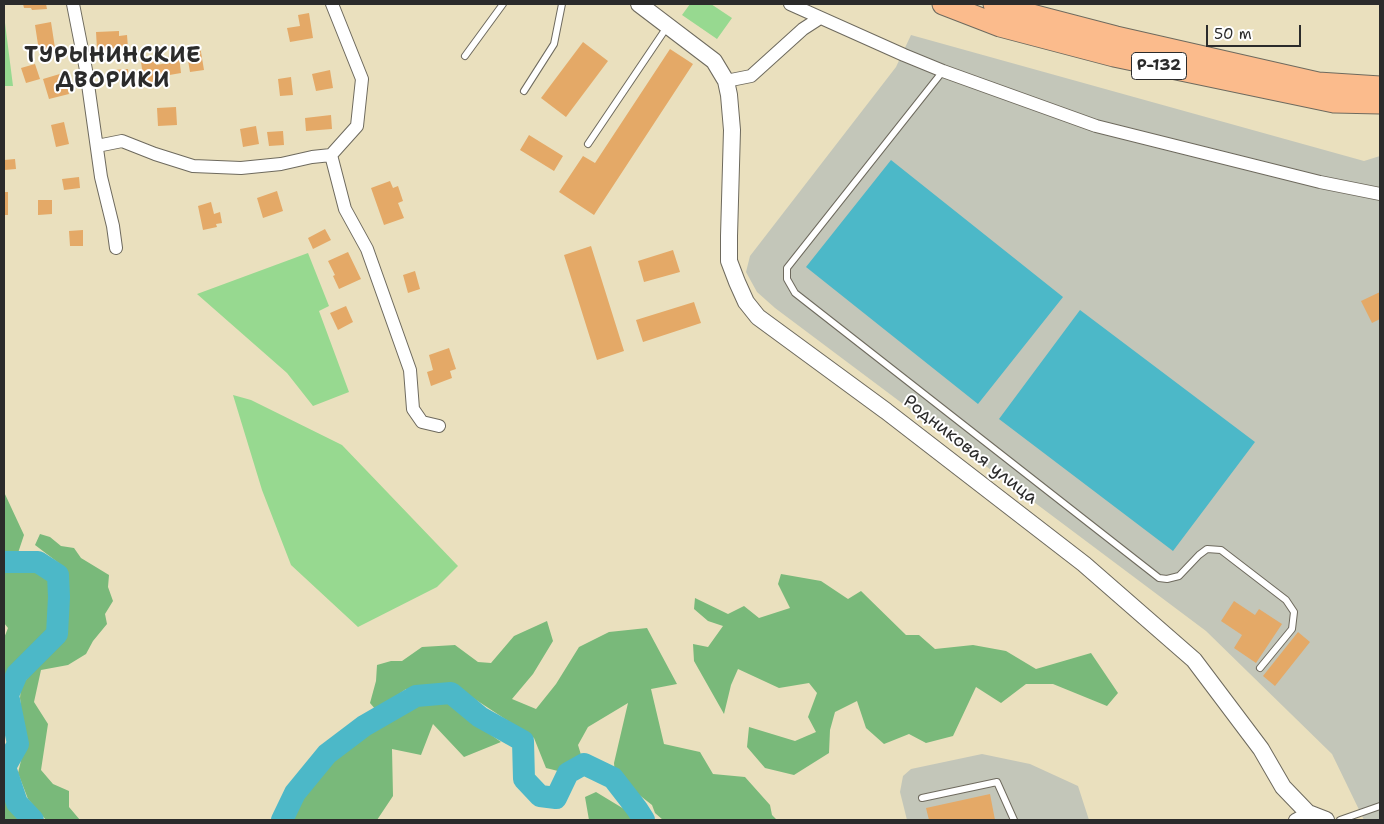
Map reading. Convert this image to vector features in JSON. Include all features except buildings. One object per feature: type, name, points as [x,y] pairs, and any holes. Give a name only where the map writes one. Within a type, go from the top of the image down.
[{"type":"highway","name":"Р-132","points":[[943,4],[1000,26],[1114,56],[1334,102],[1380,104]]},
{"type":"highway","name":"Р-132","points":[[994,4],[1116,37],[1318,83],[1380,87]]},
{"type":"street","points":[[73,4],[86,70],[101,177],[113,226],[116,248]]},
{"type":"street","points":[[97,146],[122,141],[193,166],[241,168],[281,164],[331,155],[357,126],[362,79],[332,4]]},
{"type":"street","points":[[638,4],[668,26]]},
{"type":"street","points":[[790,4],[904,56],[1096,126],[1320,182],[1380,194]]},
{"type":"street","points":[[726,81],[751,76],[803,29],[820,18]]},
{"type":"street","name":"Родниковая улица","points":[[668,26],[714,61],[726,81],[730,95],[732,130],[730,261],[746,302],[758,317],[886,411],[1084,564],[1194,660],[1261,749],[1302,817],[1326,820]]},
{"type":"street","points":[[331,155],[345,209],[367,249],[410,370],[413,409],[422,422],[439,426]]},
{"type":"lane","points":[[464,56],[503,4]]},
{"type":"lane","points":[[524,91],[554,44],[562,4]]},
{"type":"lane","points":[[588,144],[668,26]]},
{"type":"lane","points":[[943,70],[787,268],[787,280],[795,293],[1159,578],[1167,579],[1179,576],[1207,549],[1221,550],[1286,600],[1294,612],[1292,629],[1260,668]]},
{"type":"lane","points":[[922,798],[997,782],[1014,820]]},
{"type":"lane","points":[[1340,820],[1380,806]]},
{"type":"shaded area","points":[[911,35],[1364,161],[1380,156],[1380,820],[1364,820],[1332,754],[1206,631],[775,308],[757,292],[746,272],[750,256],[896,67]]},
{"type":"shaded area","points":[[982,754],[1030,764],[1078,786],[1089,820],[907,820],[900,792],[903,776],[911,769]]},
{"type":"green space","points":[[690,4],[711,4],[732,18],[717,39],[682,15]]},
{"type":"green space","points":[[4,15],[13,86],[4,86]]},
{"type":"green space","points":[[308,253],[329,306],[319,311],[349,392],[313,406],[287,373],[197,294]]},
{"type":"green space","points":[[233,395],[251,400],[342,445],[458,566],[437,587],[358,627],[291,565],[262,490]]},
{"type":"green space","points":[[4,492],[24,535],[18,553],[4,556]]},
{"type":"green space","points":[[40,534],[50,537],[61,546],[74,548],[81,558],[109,575],[108,587],[113,601],[105,614],[107,624],[93,641],[86,654],[68,665],[41,670],[34,702],[48,724],[41,770],[53,784],[69,791],[69,807],[80,820],[46,820],[28,799],[18,773],[25,744],[20,698],[21,686],[62,636],[65,574],[60,564],[35,545]]},
{"type":"green space","points":[[36,566],[53,577],[55,609],[48,632],[4,682],[4,638],[8,628],[4,623],[4,568]]},
{"type":"green space","points":[[781,574],[821,581],[848,599],[861,591],[906,635],[919,635],[935,649],[973,645],[1006,651],[1036,669],[1091,653],[1118,693],[1107,706],[1053,684],[1026,684],[1001,703],[976,687],[953,736],[926,743],[909,734],[884,744],[866,728],[857,701],[835,712],[830,730],[829,753],[794,775],[765,768],[747,747],[749,727],[795,741],[816,732],[808,717],[817,693],[809,683],[779,688],[738,669],[731,685],[724,714],[694,661],[693,644],[708,647],[723,626],[708,621],[694,609],[695,598],[728,614],[744,606],[759,618],[790,608],[778,584]]},
{"type":"green space","points":[[547,621],[553,641],[533,674],[512,699],[536,709],[556,684],[579,647],[609,632],[647,628],[677,684],[651,689],[664,744],[700,752],[713,774],[745,777],[770,805],[772,815],[777,820],[663,820],[655,813],[652,805],[615,776],[614,763],[628,703],[588,727],[578,745],[582,758],[582,767],[570,774],[546,768],[534,738],[461,690],[406,689],[376,710],[370,703],[376,681],[377,665],[391,661],[402,661],[422,647],[455,645],[478,662],[491,663],[514,636]]},
{"type":"green space","points":[[449,698],[470,720],[501,742],[464,757],[433,724],[421,755],[392,749],[393,796],[377,820],[288,820],[291,792],[329,760],[411,704]]},
{"type":"green space","points":[[4,773],[9,804],[27,820],[4,820]]},
{"type":"green space","points":[[596,792],[629,812],[634,820],[589,820],[585,797]]},
{"type":"water","points":[[891,160],[1063,297],[978,404],[806,267]]},
{"type":"water","points":[[1080,310],[1255,442],[1173,551],[999,419]]},
{"type":"waterway","points":[[4,562],[38,562],[58,575],[57,634],[17,674],[8,695],[18,744],[5,767],[17,803],[33,820]]},
{"type":"waterway","points":[[282,820],[295,793],[327,754],[364,726],[416,696],[451,693],[480,717],[523,741],[524,779],[540,796],[556,798],[568,773],[584,764],[613,778],[644,820]]},
{"type":"district","name":"ТУРЫНИНСКИЕ ДВОРИКИ","points":[[113,68]]}]
